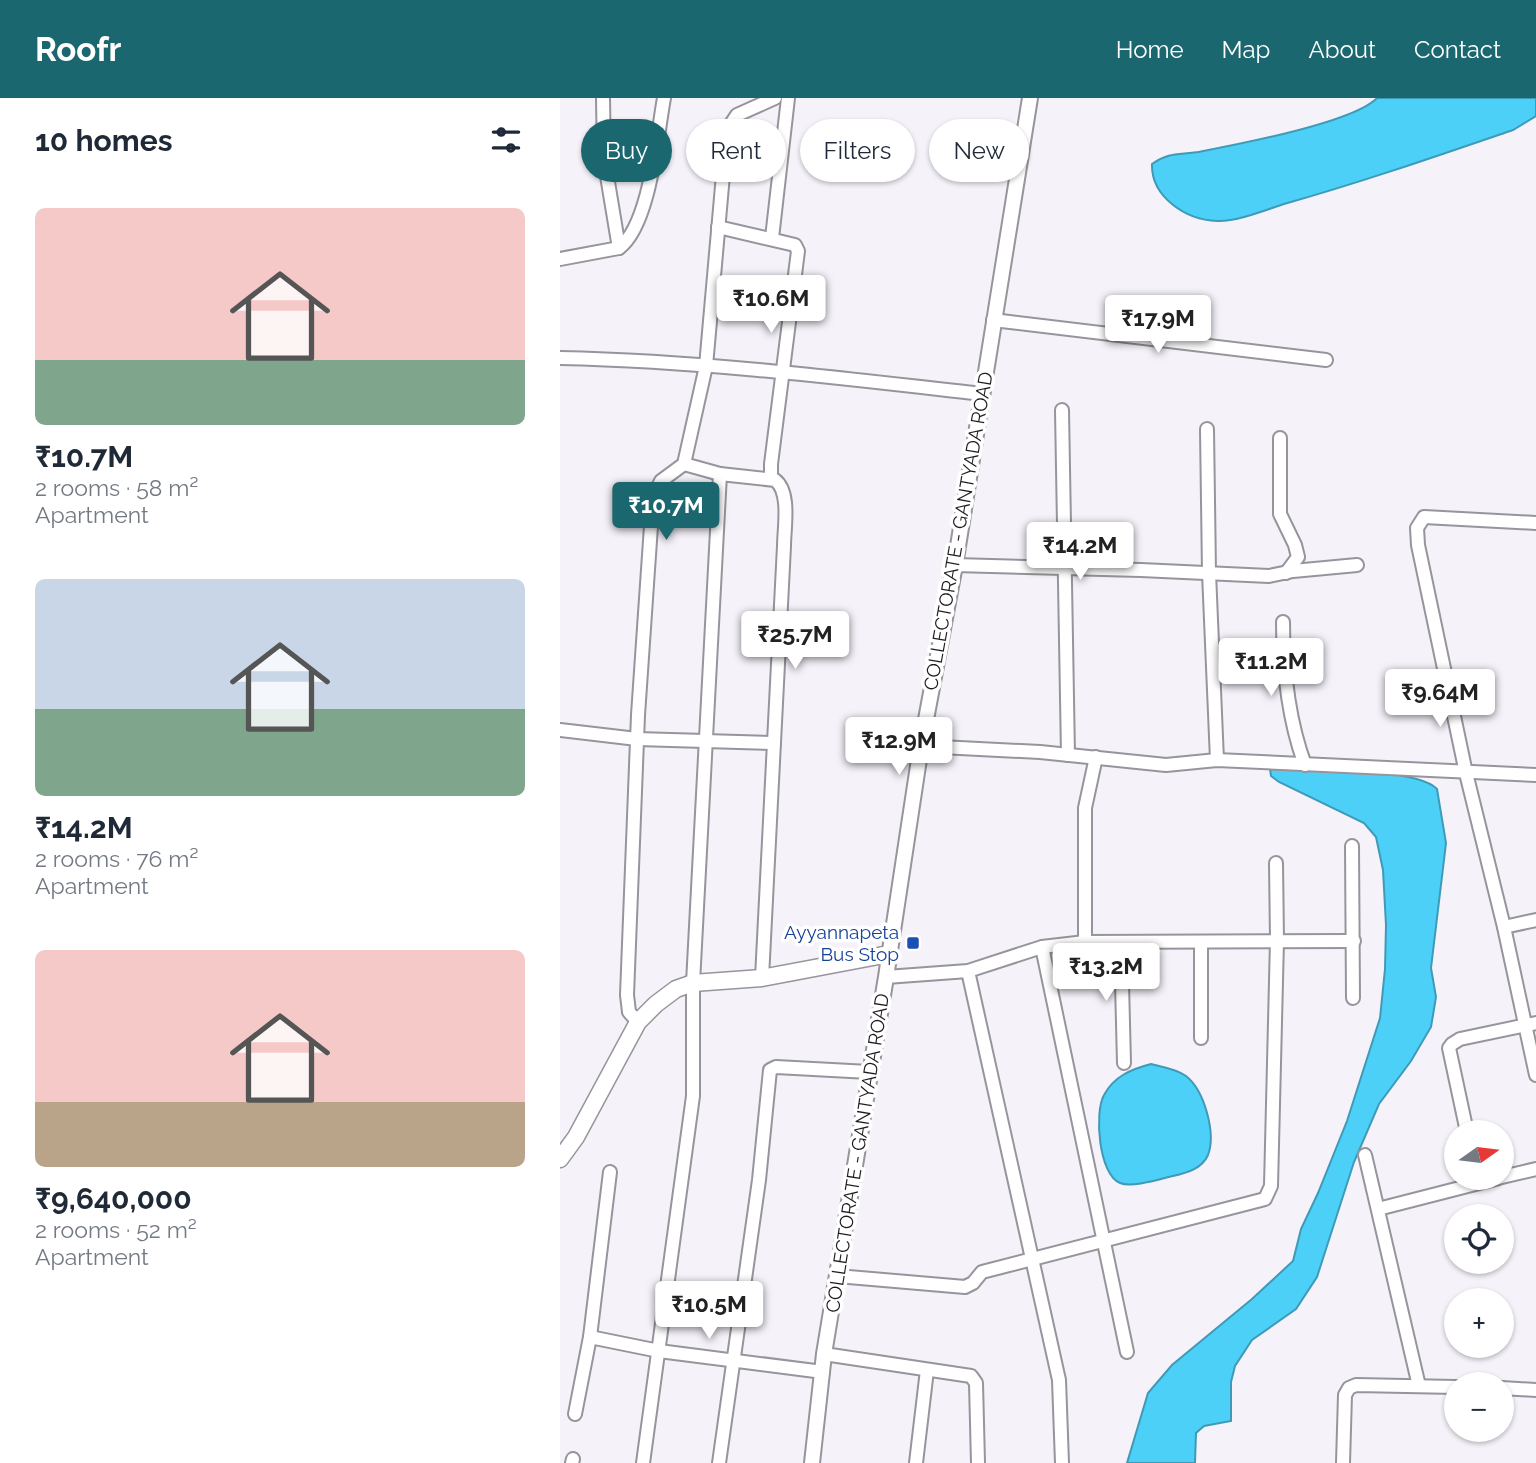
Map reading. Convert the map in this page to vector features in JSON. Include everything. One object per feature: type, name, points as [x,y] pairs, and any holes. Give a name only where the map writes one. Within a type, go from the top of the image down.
[{"type":"main road","points":[[560,1159],[576,1137],[638,1022],[676,989],[693,983],[762,978],[889,954]]},
{"type":"street","points":[[603,98],[604,158],[618,248]]},
{"type":"street","points":[[560,258],[618,248],[626,242],[645,202],[664,98]]},
{"type":"street","points":[[638,1022],[629,1012],[626,995],[637,739],[653,497],[661,481],[684,464],[706,366],[728,125],[737,115],[775,98]]},
{"type":"street","points":[[772,238],[788,98]]},
{"type":"street","name":"COLLECTORATE - GANTYADA ROAD","points":[[811,1463],[824,1354],[921,746],[955,565],[1030,98]]},
{"type":"street","points":[[718,227],[772,238],[795,245],[798,251],[771,480]]},
{"type":"street","points":[[993,320],[1326,360]]},
{"type":"street","points":[[560,358],[645,360],[982,394]]},
{"type":"street","points":[[1062,410],[1068,755]]},
{"type":"street","points":[[1207,429],[1209,573],[1217,760]]},
{"type":"street","points":[[1280,438],[1280,514],[1298,557],[1286,573]]},
{"type":"street","points":[[684,464],[720,474],[778,481],[784,497],[784,546],[762,978]]},
{"type":"street","points":[[643,1463],[693,1097],[693,983],[720,474]]},
{"type":"street","points":[[1536,523],[1424,517],[1417,528],[1418,545],[1466,773],[1531,1024],[1536,1075]]},
{"type":"street","points":[[955,565],[1269,576],[1325,566],[1357,565]]},
{"type":"street","points":[[1283,622],[1287,693],[1294,736],[1305,765]]},
{"type":"street","points":[[560,730],[637,739],[774,743]]},
{"type":"street","points":[[921,746],[1096,757],[1166,765],[1217,760],[1536,775]]},
{"type":"street","points":[[1085,942],[1085,808],[1096,757]]},
{"type":"street","points":[[1352,846],[1353,998]]},
{"type":"street","points":[[836,1276],[965,1287],[973,1283],[982,1272],[1262,1201],[1271,1186],[1277,940],[1276,863]]},
{"type":"street","points":[[1504,927],[1536,920]]},
{"type":"street","points":[[886,977],[968,971],[1042,947],[1085,942],[1354,941]]},
{"type":"street","points":[[1201,942],[1201,1038]]},
{"type":"street","points":[[1121,943],[1124,1063]]},
{"type":"street","points":[[1042,947],[1127,1352]]},
{"type":"street","points":[[968,971],[1059,1380],[1062,1463]]},
{"type":"street","points":[[1464,1120],[1449,1048],[1451,1044],[1531,1024]]},
{"type":"street","points":[[719,1463],[759,1180],[770,1070],[776,1067],[869,1072]]},
{"type":"street","points":[[1365,1154],[1419,1386]]},
{"type":"street","points":[[1514,1174],[1536,1169]]},
{"type":"street","points":[[575,1414],[590,1338],[610,1172]]},
{"type":"street","points":[[1378,1209],[1444,1190]]},
{"type":"street","points":[[590,1338],[659,1351],[823,1372]]},
{"type":"street","points":[[824,1354],[968,1374],[975,1381],[978,1463]]},
{"type":"street","points":[[916,1463],[927,1370]]},
{"type":"street","points":[[1343,1463],[1345,1395],[1349,1388],[1356,1385],[1444,1387]]},
{"type":"street","points":[[1514,1389],[1536,1390]]},
{"type":"water","points":[[1377,98],[1536,98],[1536,116],[1513,130],[1485,140],[1233,220],[1205,220],[1194,216],[1172,204],[1157,187],[1152,164],[1164,157],[1292,132],[1344,116]]},
{"type":"water","points":[[1270,769],[1384,773],[1425,782],[1437,789],[1446,843],[1431,968],[1436,997],[1431,1027],[1411,1061],[1379,1104],[1354,1162],[1317,1277],[1296,1309],[1252,1340],[1235,1366],[1231,1382],[1231,1421],[1204,1426],[1196,1433],[1195,1463],[1127,1463],[1148,1393],[1172,1365],[1293,1261],[1301,1229],[1347,1121],[1380,1018],[1386,925],[1383,870],[1376,837],[1364,823],[1279,782],[1271,776]]},
{"type":"water","points":[[1151,1064],[1170,1068],[1186,1076],[1199,1092],[1210,1125],[1208,1155],[1202,1164],[1193,1170],[1146,1182],[1120,1183],[1113,1178],[1103,1156],[1099,1129],[1101,1104],[1108,1088],[1118,1078]]},
{"type":"place","name":"Ayyannapeta Bus Stop","points":[[913,943]]}]
